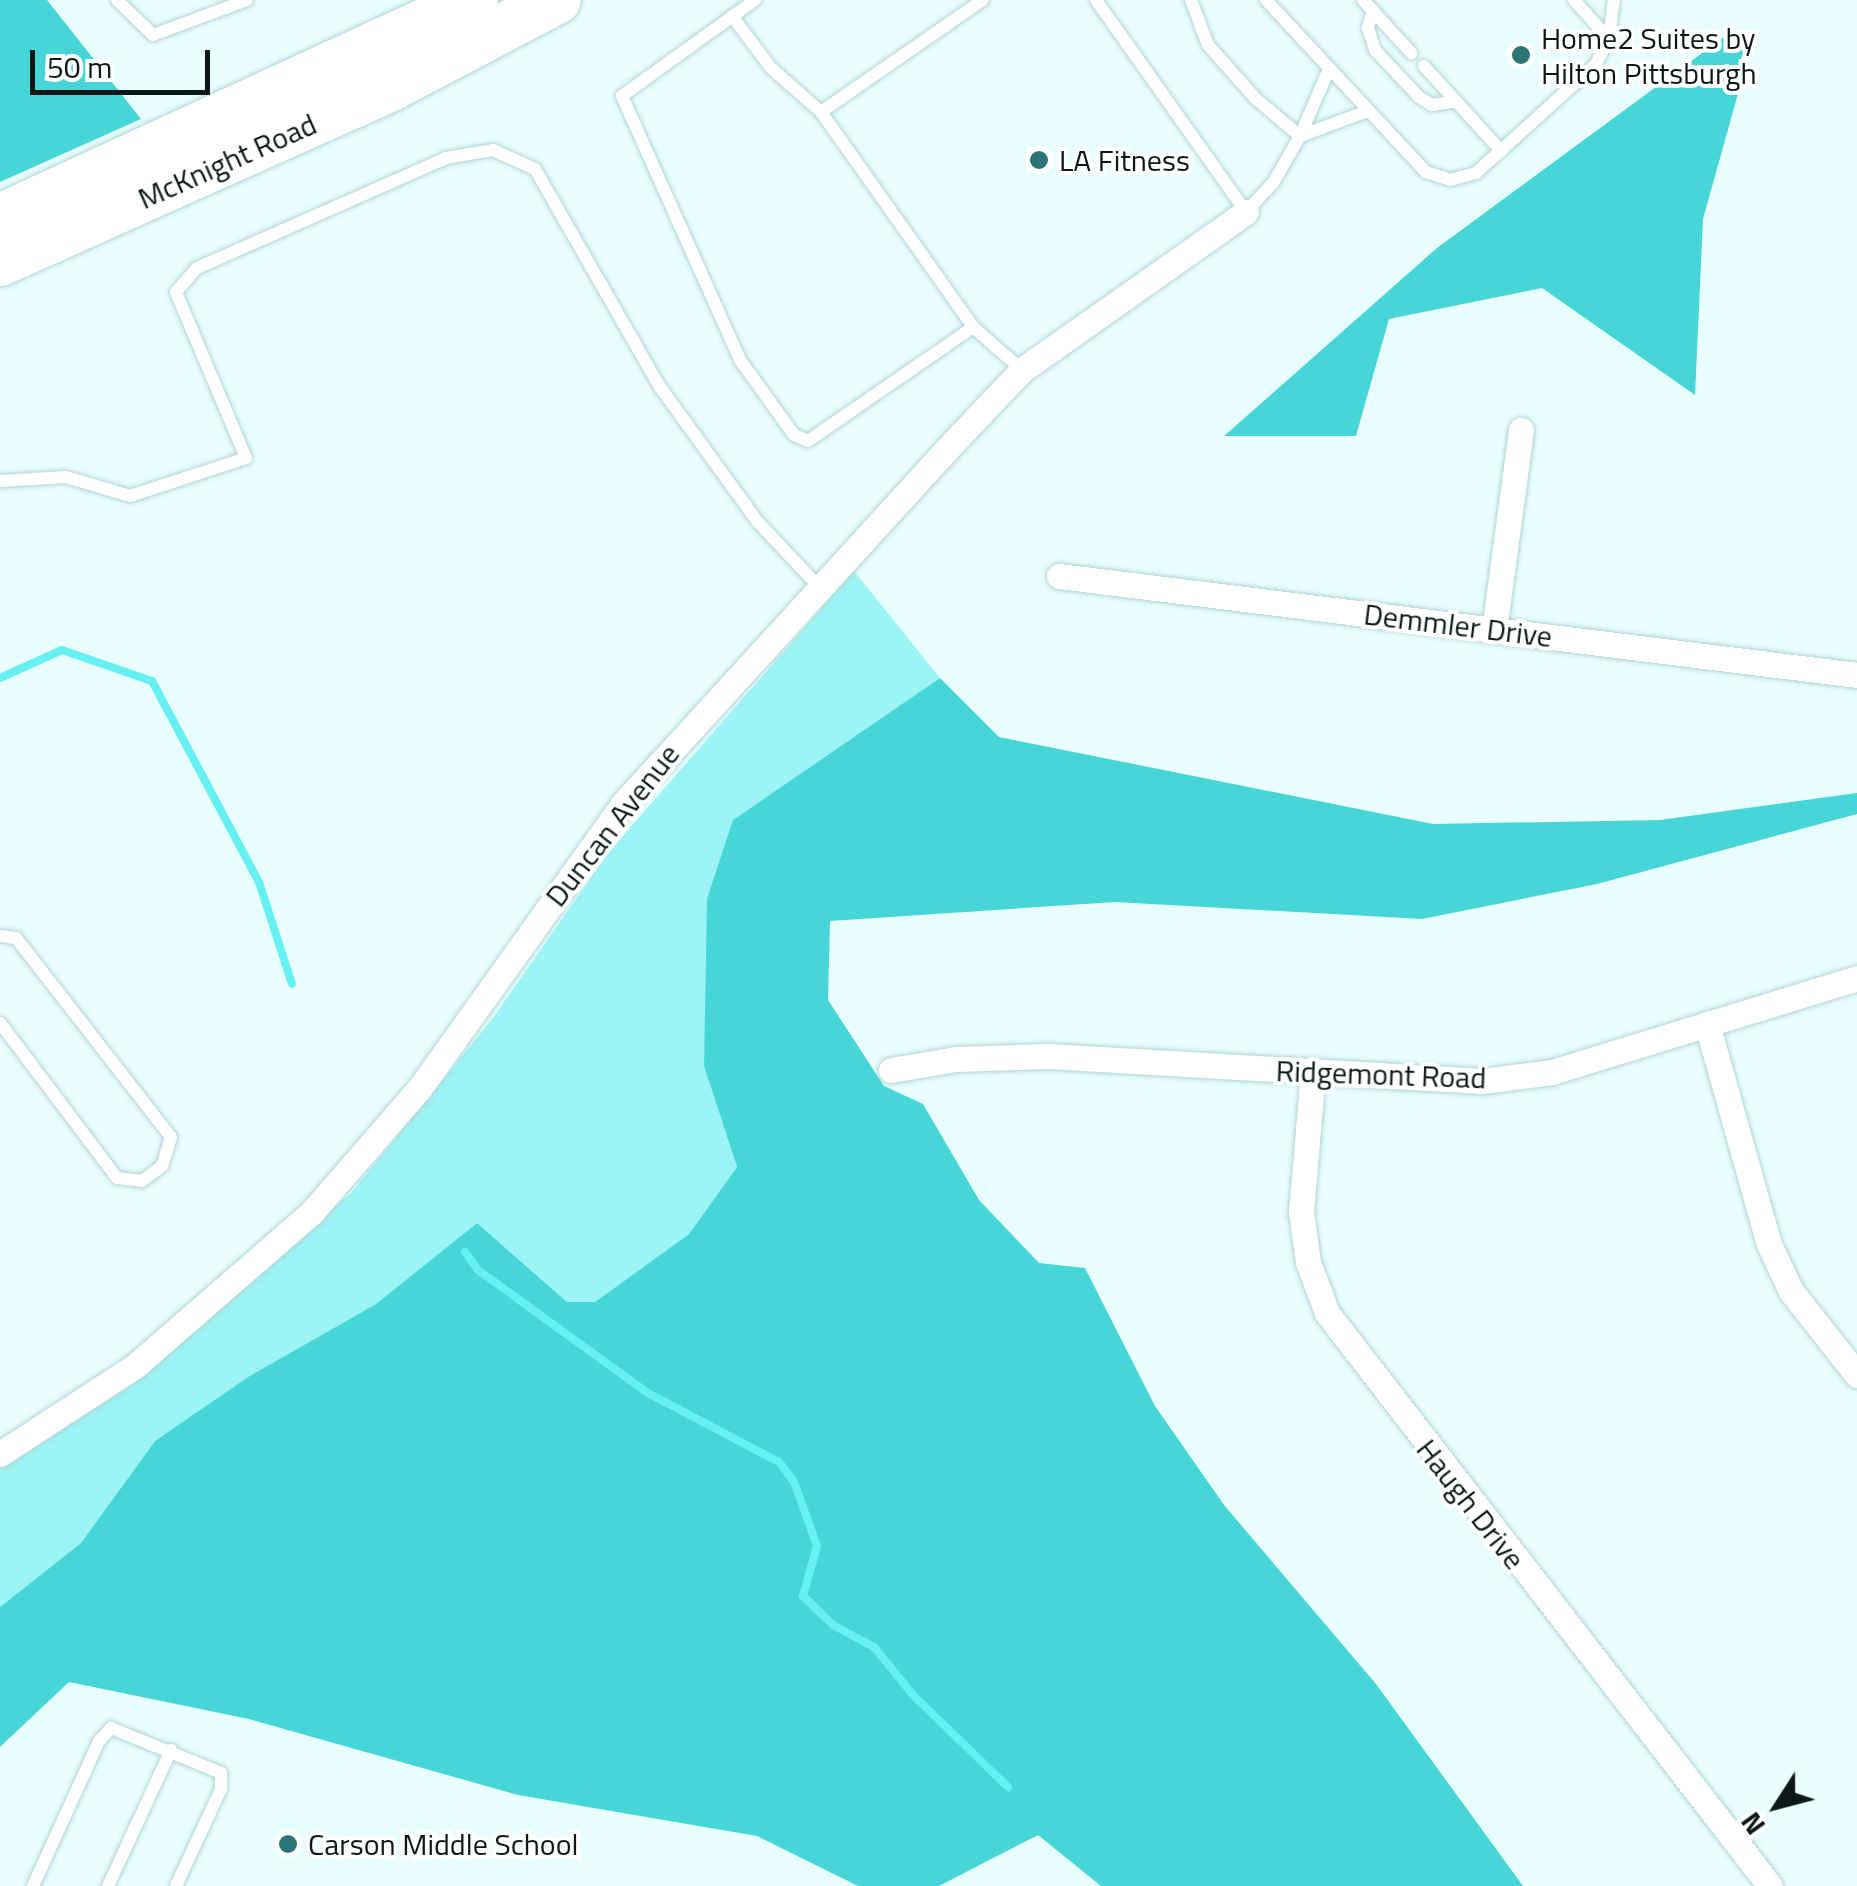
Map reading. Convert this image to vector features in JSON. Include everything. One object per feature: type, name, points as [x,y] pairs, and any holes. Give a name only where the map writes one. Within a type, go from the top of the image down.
[{"type":"highway","name":"McKnight Road","points":[[0,218],[474,0]]},
{"type":"highway","name":"McKnight Road","points":[[0,262],[333,114],[558,0]]},
{"type":"street","name":"Duncan Avenue","points":[[0,1454],[135,1366],[312,1212],[430,1074],[622,805],[1022,370],[1246,212]]},
{"type":"street","points":[[1494,630],[1521,430]]},
{"type":"street","name":"Demmler Drive","points":[[1059,576],[1857,675]]},
{"type":"street","name":"Ridgemont Road","points":[[891,1070],[956,1059],[1048,1056],[1445,1082],[1519,1077],[1857,978]]},
{"type":"street","points":[[1708,1024],[1770,1244],[1791,1291],[1857,1375]]},
{"type":"street","name":"Haugh Drive","points":[[1313,1072],[1302,1211],[1308,1262],[1327,1313],[1770,1886]]},
{"type":"lane","points":[[117,0],[153,35],[248,0]]},
{"type":"lane","points":[[755,0],[631,86],[622,106],[732,346],[794,435],[817,439],[973,327]]},
{"type":"lane","points":[[821,112],[982,0]]},
{"type":"lane","points":[[1096,0],[1246,212],[1273,183],[1300,136],[1330,69]]},
{"type":"lane","points":[[1191,0],[1208,45],[1255,98],[1300,136]]},
{"type":"lane","points":[[1266,0],[1426,172],[1450,180],[1476,174],[1596,64],[1610,38],[1614,0]]},
{"type":"lane","points":[[1574,0],[1610,38]]},
{"type":"lane","points":[[1368,5],[1412,53]]},
{"type":"lane","points":[[1368,5],[1370,39],[1386,62],[1432,105],[1456,101]]},
{"type":"lane","points":[[732,16],[770,68],[821,112],[973,327],[1022,370]]},
{"type":"lane","points":[[1424,66],[1501,150]]},
{"type":"lane","points":[[1300,136],[1368,111]]},
{"type":"lane","points":[[0,481],[66,478],[130,496],[246,458],[176,292],[215,260],[446,158],[493,150],[535,169],[660,388],[757,521],[820,587]]},
{"type":"lane","points":[[0,936],[16,938],[171,1137],[162,1166],[142,1181],[117,1178],[0,1022]]},
{"type":"lane","points":[[32,1886],[98,1741],[111,1728],[221,1774],[221,1789],[176,1886]]},
{"type":"lane","points":[[108,1886],[171,1750]]},
{"type":"shaded area","points":[[0,0],[47,0],[141,119],[0,182]]},
{"type":"shaded area","points":[[1728,34],[1753,40],[1703,219],[1695,395],[1542,288],[1389,319],[1356,436],[1224,436],[1437,248]]},
{"type":"shaded area","points":[[854,571],[940,678],[733,820],[707,983],[704,1066],[737,1167],[689,1234],[595,1302],[567,1302],[477,1223],[376,1304],[248,1377],[155,1441],[81,1543],[0,1607],[0,1466],[129,1387],[351,1193],[493,1018],[608,853]]},
{"type":"shaded area","points":[[940,678],[999,737],[1433,824],[1660,820],[1857,793],[1857,814],[1597,884],[1422,919],[1115,902],[830,921],[828,1000],[884,1086],[923,1104],[979,1200],[1039,1263],[1085,1268],[1155,1406],[1224,1505],[1376,1684],[1523,1886],[1101,1886],[1038,1835],[939,1886],[858,1886],[757,1836],[518,1795],[249,1719],[69,1682],[0,1747],[0,1607],[81,1543],[155,1441],[248,1377],[376,1304],[477,1223],[567,1302],[595,1302],[689,1234],[737,1167],[704,1066],[707,899],[733,820]]},
{"type":"waterway","points":[[0,678],[62,650],[152,681],[259,882],[292,984]]},
{"type":"waterway","points":[[465,1252],[478,1270],[648,1393],[779,1462],[794,1482],[817,1546],[803,1596],[833,1625],[874,1647],[914,1696],[1008,1787]]},
{"type":"place","name":"Home2 Suites by Hilton Pittsburgh","points":[[1521,55]]},
{"type":"place","name":"LA Fitness","points":[[1039,160]]},
{"type":"place","name":"Carson Middle School","points":[[288,1844]]}]
